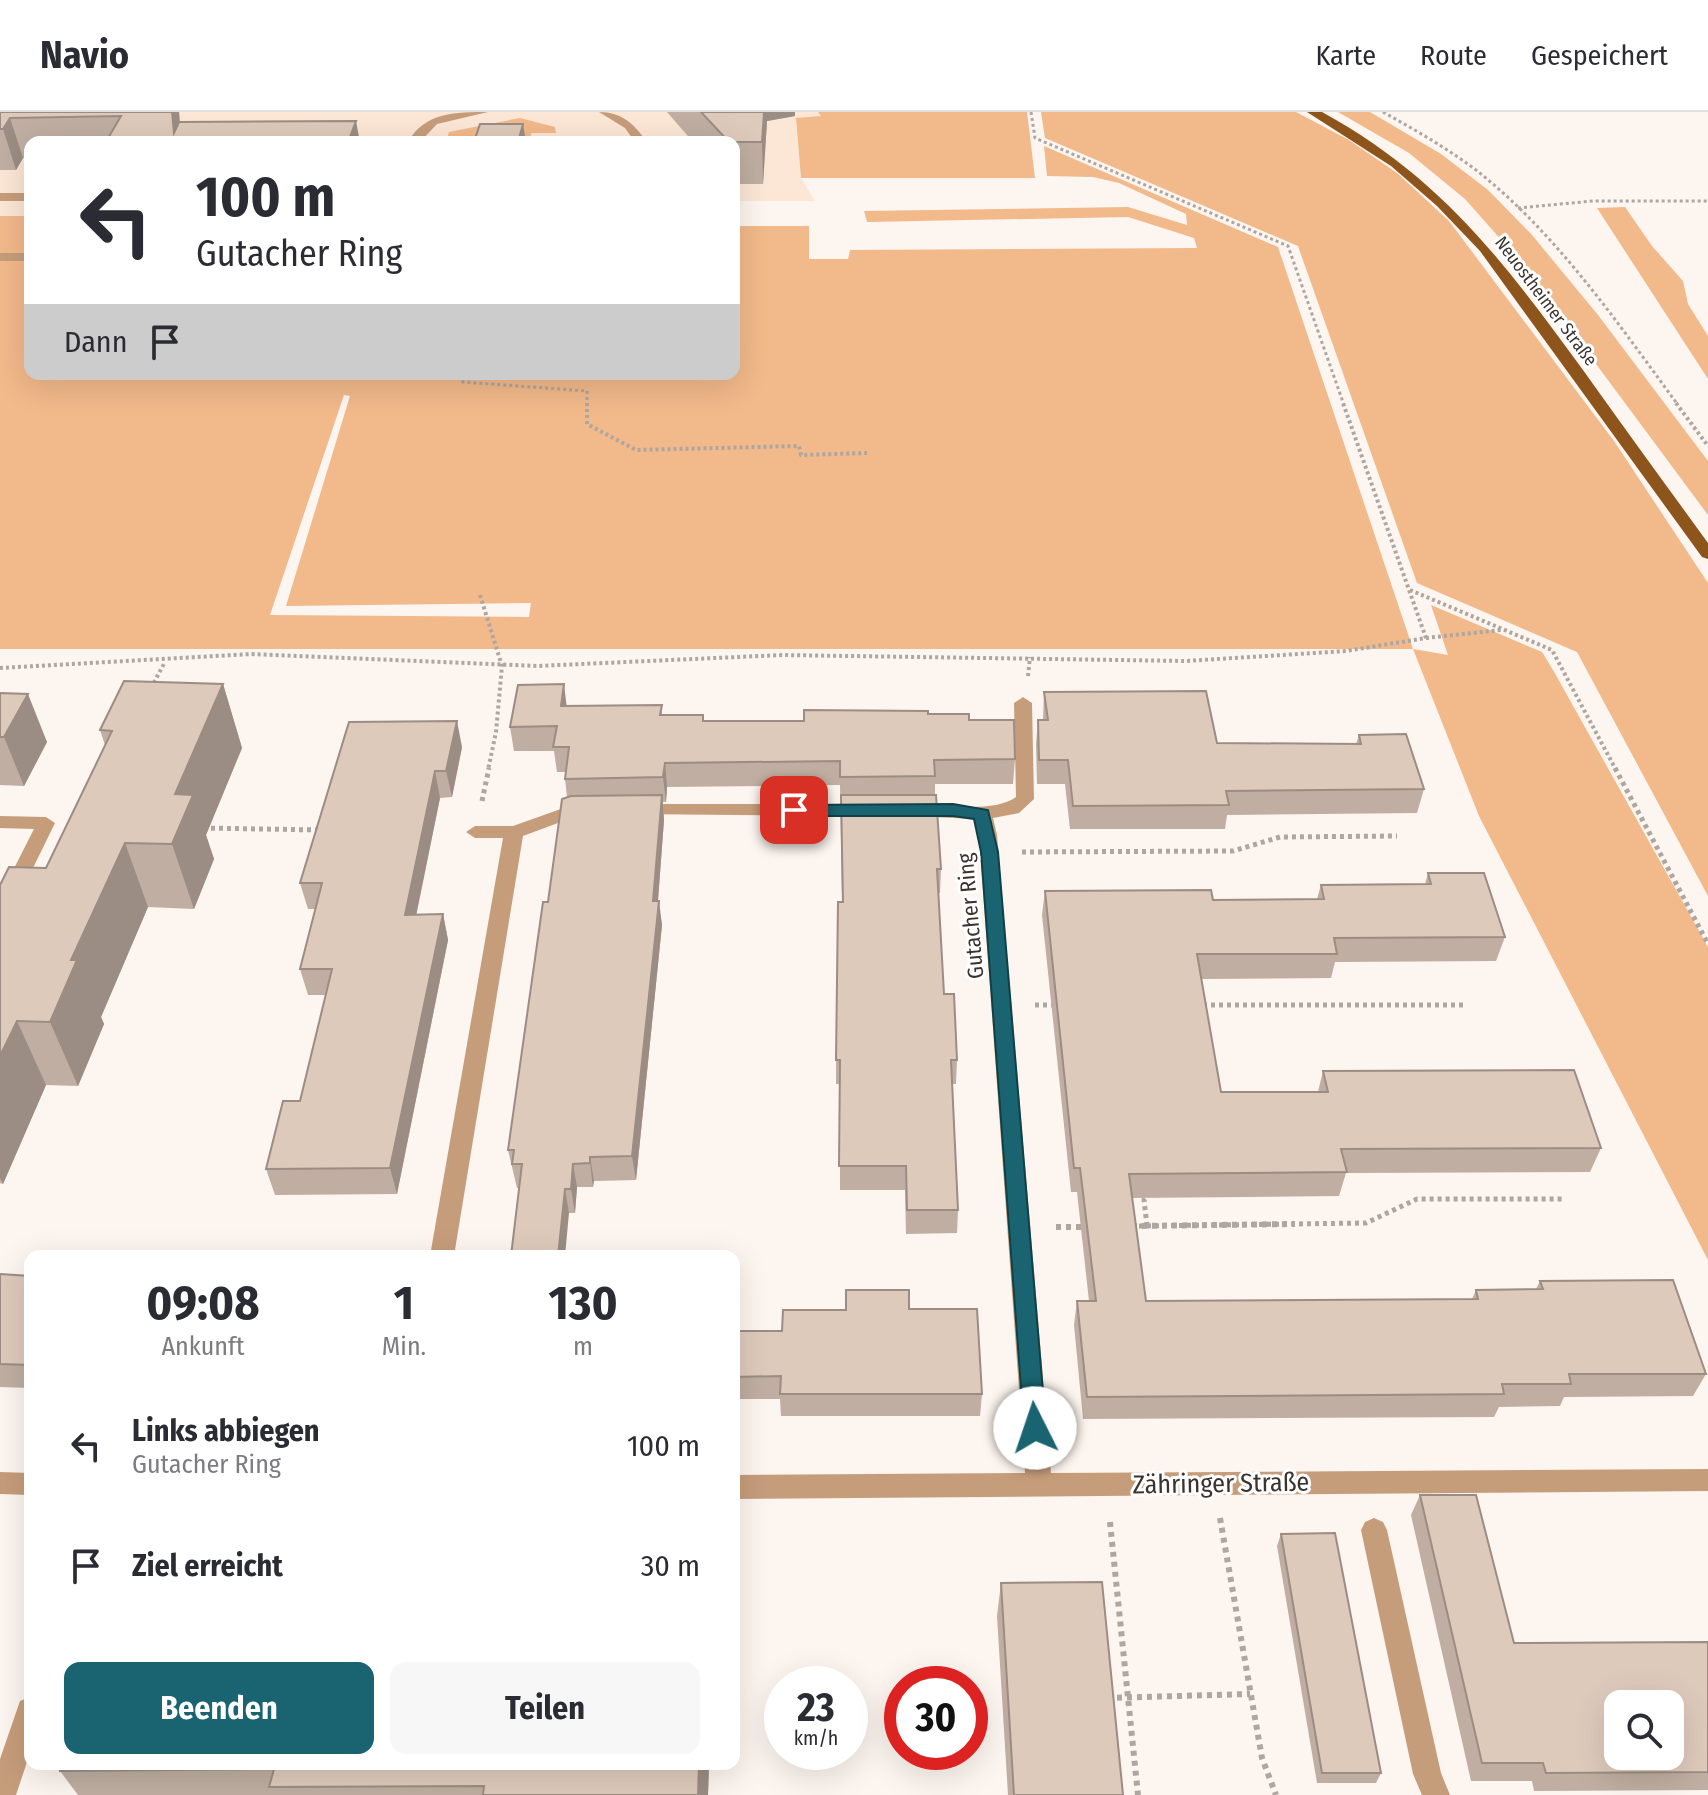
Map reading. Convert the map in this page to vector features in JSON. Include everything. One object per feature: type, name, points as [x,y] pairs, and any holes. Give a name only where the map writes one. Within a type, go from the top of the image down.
[{"type":"main road","name":"Neuostheimer Straße","points":[[1313,112],[1386,155],[1418,179],[1476,237],[1708,554]]},
{"type":"street","points":[[416,136],[426,124],[482,112]]},
{"type":"street","points":[[605,112],[629,126],[636,136]]},
{"type":"street","points":[[0,197],[24,197]]},
{"type":"street","points":[[0,257],[24,257]]},
{"type":"street","points":[[475,832],[514,832],[572,811],[953,810],[982,814],[1012,809],[1025,799],[1023,703]]},
{"type":"street","name":"Gutacher Ring","points":[[982,814],[989,852],[1002,1005],[1039,1486]]},
{"type":"street","points":[[0,822],[46,823],[0,915]]},
{"type":"street","points":[[443,1250],[514,832]]},
{"type":"street","name":"Zähringer Straße","points":[[740,1487],[1708,1480]]},
{"type":"street","points":[[0,1483],[24,1484]]},
{"type":"street","points":[[1374,1530],[1427,1774],[1436,1795]]},
{"type":"street","points":[[2,1795],[24,1729]]},
{"type":"path","points":[[1031,112],[1035,138],[1288,246],[1426,638]]},
{"type":"path","points":[[1383,112],[1488,180],[1518,208],[1564,257],[1708,446]]},
{"type":"path","points":[[1518,208],[1593,201],[1708,201]]},
{"type":"path","points":[[460,380],[587,391],[587,424],[636,450],[799,446],[801,455],[867,453]]},
{"type":"path","points":[[1410,590],[1552,650],[1708,944]]},
{"type":"path","points":[[475,832],[496,732],[502,666],[480,595]]},
{"type":"path","points":[[0,668],[249,654],[346,655],[502,666],[633,665],[780,655],[1030,657],[1208,663],[1381,647],[1504,629]]},
{"type":"path","points":[[145,698],[165,661]]},
{"type":"path","points":[[194,828],[333,830]]},
{"type":"path","points":[[989,852],[1233,851],[1280,837],[1397,836]]},
{"type":"path","points":[[1002,1005],[1064,1005]]},
{"type":"path","points":[[1188,1005],[1466,1005]]},
{"type":"path","points":[[1147,1226],[1144,1200],[1151,1190]]},
{"type":"path","points":[[1131,1226],[1366,1223],[1417,1199],[1565,1199]]},
{"type":"path","points":[[1019,1227],[1099,1227]]},
{"type":"path","points":[[1215,1484],[1262,1758],[1276,1795]]},
{"type":"path","points":[[1106,1485],[1138,1795]]},
{"type":"path","points":[[1103,1698],[1250,1694]]},
{"type":"shaded area","points":[[818,112],[822,116],[796,119],[801,178],[815,201],[740,201],[740,136],[24,136],[24,216],[0,216],[0,114]]},
{"type":"shaded area","points":[[818,112],[1027,112],[1035,178],[801,178],[796,118],[821,116]]},
{"type":"shaded area","points":[[1041,112],[1296,112],[1349,140],[1397,173],[1449,221],[1614,441],[1708,583],[1708,896],[1577,652],[1417,583],[1298,246],[1045,138]]},
{"type":"shaded area","points":[[1338,112],[1370,112],[1441,154],[1488,190],[1532,235],[1598,315],[1708,461],[1708,515],[1519,260],[1465,199],[1409,153]]},
{"type":"shaded area","points":[[520,118],[555,127],[556,133],[448,136],[449,132]]},
{"type":"shaded area","points":[[1044,146],[1278,247],[1413,649],[0,649],[0,216],[24,216],[24,380],[740,380],[740,226],[809,226],[809,259],[848,259],[850,250],[1197,248],[1194,238],[1128,217],[867,222],[864,211],[1128,207],[1187,225],[1186,214],[1119,183],[1093,177],[1047,176]],"holes":[[[344,395],[350,396],[286,606],[531,603],[529,617],[270,615]]]},
{"type":"shaded area","points":[[1625,207],[1652,246],[1683,281],[1688,304],[1708,336],[1708,379],[1597,208]]},
{"type":"shaded area","points":[[1431,605],[1542,652],[1708,947],[1708,1260],[1479,816],[1413,649],[1448,655]]},
{"type":"building","points":[[0,112],[172,112],[174,133],[179,122],[356,121],[350,136],[109,136],[121,116],[10,118],[0,129]]},
{"type":"building","points":[[701,112],[764,112],[762,142],[740,142],[740,136],[723,136]]},
{"type":"building","points":[[480,124],[523,124],[520,136],[476,136]]},
{"type":"building","points":[[124,681],[223,684],[175,794],[193,795],[172,844],[125,843],[71,960],[77,960],[50,1022],[17,1021],[0,1056],[0,885],[9,867],[46,868],[112,731],[100,730]]},
{"type":"building","points":[[564,684],[561,706],[662,705],[660,715],[703,715],[703,721],[804,721],[804,710],[928,711],[928,714],[969,714],[969,720],[1014,720],[1015,759],[934,760],[935,776],[840,777],[840,761],[665,763],[663,777],[565,779],[569,747],[553,747],[557,726],[510,727],[518,685]]},
{"type":"building","points":[[1206,691],[1217,743],[1361,744],[1359,735],[1406,734],[1424,789],[1226,791],[1229,805],[1073,806],[1068,760],[1039,760],[1038,720],[1048,720],[1044,692]]},
{"type":"building","points":[[0,693],[28,694],[4,737],[0,737]]},
{"type":"building","points":[[457,721],[446,771],[435,771],[405,915],[443,914],[390,1168],[266,1169],[283,1101],[300,1101],[332,969],[300,969],[322,883],[300,883],[349,722]]},
{"type":"building","points":[[662,795],[653,901],[659,901],[632,1156],[590,1157],[590,1163],[573,1164],[571,1189],[565,1189],[559,1250],[512,1250],[522,1164],[512,1164],[514,1150],[508,1150],[543,902],[548,902],[562,799],[571,796]]},
{"type":"building","points":[[841,795],[936,795],[944,994],[954,994],[957,1060],[951,1060],[958,1210],[907,1210],[906,1166],[839,1166],[840,1060],[836,1060],[838,902],[843,902]]},
{"type":"building","points":[[1428,873],[1484,873],[1505,937],[1334,938],[1337,954],[1197,954],[1221,1092],[1328,1092],[1323,1071],[1574,1070],[1601,1148],[1341,1149],[1347,1172],[1129,1174],[1146,1301],[1478,1299],[1476,1290],[1543,1289],[1540,1281],[1673,1280],[1706,1374],[1569,1374],[1571,1384],[1502,1384],[1504,1394],[1087,1397],[1077,1301],[1096,1301],[1080,1168],[1074,1168],[1045,891],[1211,890],[1213,900],[1324,899],[1321,885],[1431,884]]},
{"type":"building","points":[[0,1274],[24,1276],[24,1365],[0,1364]]},
{"type":"building","points":[[846,1290],[909,1290],[909,1309],[977,1309],[982,1394],[780,1394],[781,1376],[740,1377],[740,1331],[782,1331],[783,1310],[846,1310]]},
{"type":"building","points":[[1420,1495],[1476,1495],[1514,1643],[1708,1642],[1708,1772],[1546,1773],[1543,1763],[1482,1763]]},
{"type":"building","points":[[1335,1533],[1381,1773],[1322,1773],[1281,1534]]},
{"type":"building","points":[[1102,1582],[1123,1795],[1014,1795],[1001,1583]]},
{"type":"building","points":[[60,1770],[167,1770],[60,1771]]},
{"type":"building","points":[[274,1770],[699,1770],[698,1795],[483,1795],[484,1786],[269,1787]]},
{"type":"route","points":[[794,810],[953,810],[982,814],[988,835],[1035,1428]]}]
